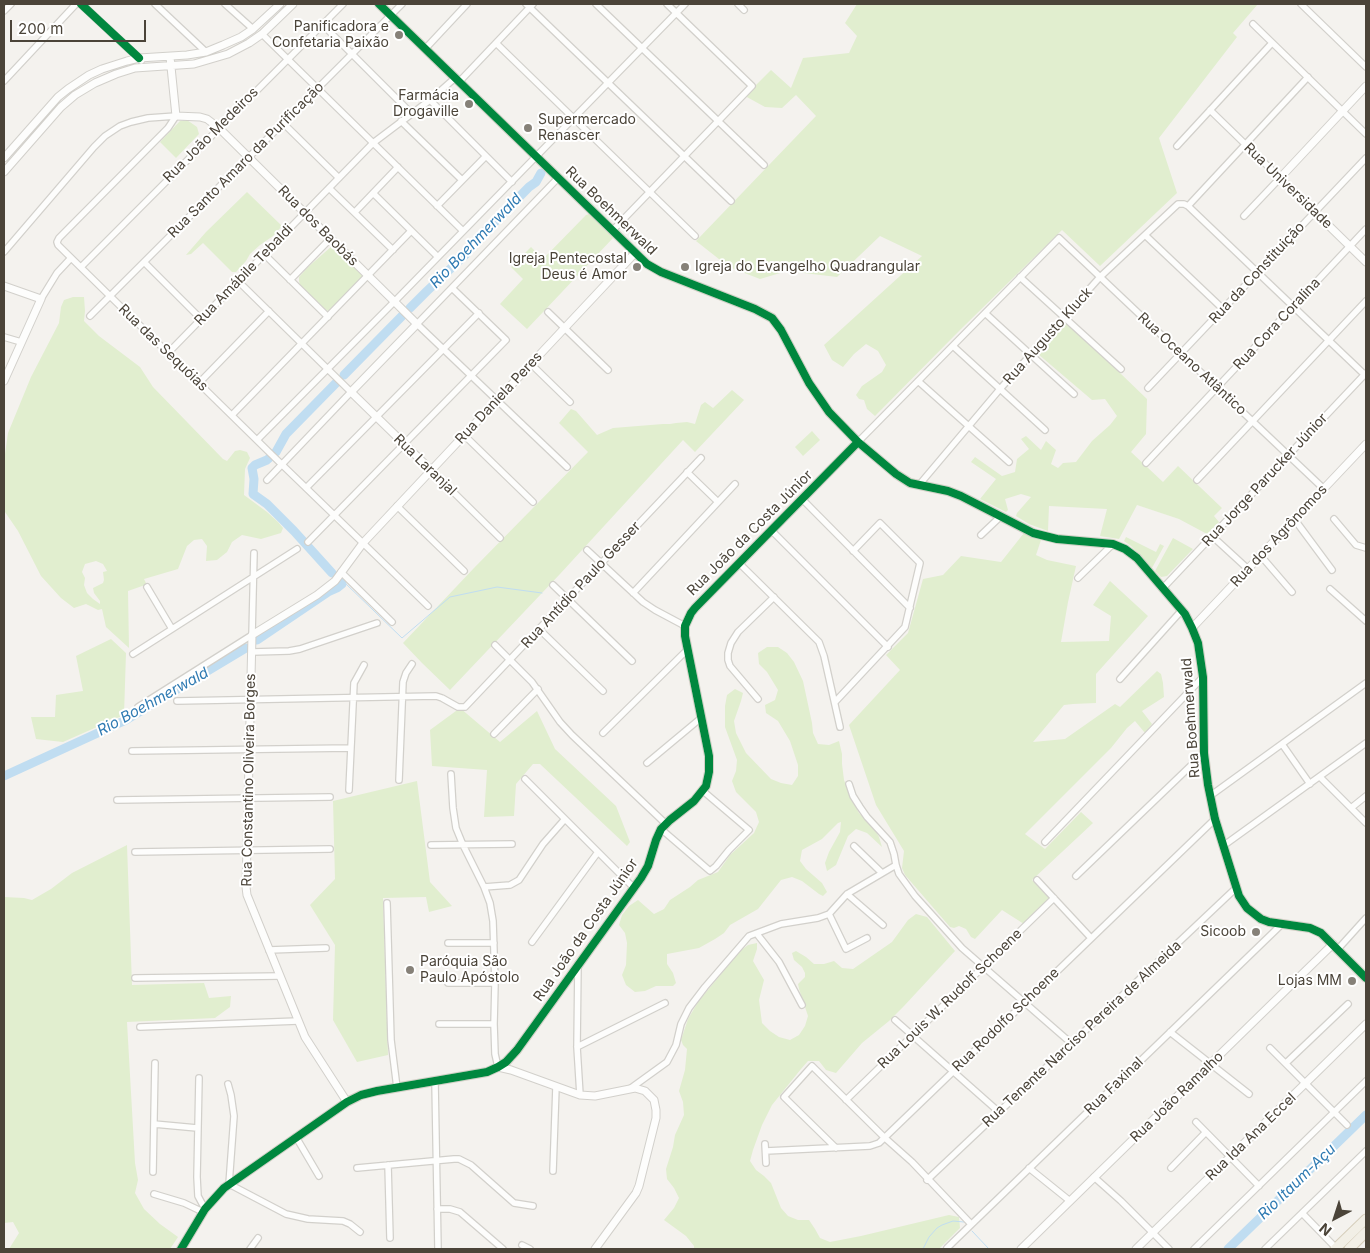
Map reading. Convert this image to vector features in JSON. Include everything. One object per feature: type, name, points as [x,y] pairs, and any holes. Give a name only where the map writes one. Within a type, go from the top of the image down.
[{"type":"main road","name":"Rua Boehmerwald","points":[[379,4],[647,264],[661,272],[755,309],[772,318],[782,330],[809,383],[835,420],[858,442],[902,478],[910,483],[948,491],[1033,533],[1050,538],[1113,544],[1132,554],[1182,610],[1192,628],[1200,654],[1203,677],[1204,753],[1210,796],[1223,846],[1236,888],[1243,903],[1253,914],[1269,922],[1310,928],[1317,931],[1366,978]]},
{"type":"main road","name":"Rua João da Costa Júnior","points":[[181,1249],[204,1210],[218,1193],[347,1102],[369,1093],[479,1074],[498,1067],[512,1056],[634,888],[645,871],[656,840],[663,827],[694,801],[708,780],[710,762],[687,650],[685,626],[687,619],[695,608],[858,442]]},
{"type":"main road","points":[[1336,1249],[1366,1219]]},
{"type":"main road","points":[[1349,1249],[1366,1232]]},
{"type":"street","points":[[4,11],[11,4]]},
{"type":"street","points":[[4,81],[76,4]]},
{"type":"street","points":[[81,4],[140,58],[145,67]]},
{"type":"street","points":[[155,4],[206,52]]},
{"type":"street","points":[[226,4],[254,29]]},
{"type":"street","points":[[13,161],[5,157],[50,105],[73,85],[89,75],[116,64],[140,58],[170,57],[206,52],[232,42],[254,29],[280,4]]},
{"type":"street","points":[[4,172],[55,114],[75,95],[104,78],[145,67],[194,64],[219,57],[262,34],[294,4]]},
{"type":"street","name":"Rua João Medeiros","points":[[80,267],[343,4]]},
{"type":"street","name":"Rua Santo Amaro da Purificação","points":[[90,316],[402,4]]},
{"type":"street","points":[[425,48],[467,4]]},
{"type":"street","points":[[596,4],[764,165]]},
{"type":"street","points":[[612,230],[752,86],[667,4]]},
{"type":"street","points":[[257,440],[685,4]]},
{"type":"street","points":[[738,4],[744,10]]},
{"type":"street","points":[[1302,4],[1366,67]]},
{"type":"street","points":[[530,5],[731,201]]},
{"type":"street","name":"Rua Amábile Tebaldi","points":[[168,352],[373,143],[457,80],[496,43],[530,5]]},
{"type":"street","points":[[322,24],[412,114]]},
{"type":"street","points":[[1253,24],[1366,134]]},
{"type":"street","points":[[262,34],[463,232]]},
{"type":"street","points":[[496,43],[695,236]]},
{"type":"street","points":[[1177,146],[1272,43]]},
{"type":"street","points":[[4,252],[94,147],[106,136],[120,126],[131,122],[148,118],[176,116],[170,57]]},
{"type":"street","points":[[4,69],[9,75]]},
{"type":"street","points":[[1308,78],[1188,206],[1366,374]]},
{"type":"street","points":[[1244,216],[1366,86]]},
{"type":"street","points":[[430,100],[512,182]]},
{"type":"street","name":"Rua Universidade","points":[[1210,110],[1366,262]]},
{"type":"street","name":"Rua dos Baobás","points":[[176,116],[200,117],[207,119],[219,128],[417,324]]},
{"type":"street","name":"Rua das Sequóias","points":[[176,116],[168,128],[59,238],[57,242],[59,246],[428,606]]},
{"type":"street","points":[[402,121],[462,180]]},
{"type":"street","points":[[283,123],[339,178]]},
{"type":"street","points":[[437,206],[486,156]]},
{"type":"street","name":"Rua da Constituição","points":[[1148,388],[1366,158]]},
{"type":"street","points":[[354,212],[398,167]]},
{"type":"street","points":[[267,480],[558,178]]},
{"type":"street","points":[[329,188],[393,250]]},
{"type":"street","points":[[373,194],[438,257]]},
{"type":"street","name":"Rua Augusto Kluck","points":[[919,485],[1000,389],[1100,277],[1178,204],[1188,206]]},
{"type":"street","name":"Rua Cora Coralina","points":[[1146,463],[1366,229]]},
{"type":"street","points":[[232,415],[412,231]]},
{"type":"street","points":[[1145,234],[1223,309]]},
{"type":"street","points":[[290,280],[331,238]]},
{"type":"street","name":"Rua Oceano Atlântico","points":[[1059,238],[1324,489]]},
{"type":"street","name":"Rua João da Costa Júnior","points":[[858,442],[1059,238]]},
{"type":"street","name":"Rua Daniela Peres","points":[[252,635],[335,581],[363,543],[635,253]]},
{"type":"street","points":[[264,254],[328,317]]},
{"type":"street","points":[[4,381],[41,299],[57,273],[71,258]]},
{"type":"street","points":[[144,262],[201,318]]},
{"type":"street","points":[[1020,277],[1121,369]]},
{"type":"street","points":[[238,281],[351,392]]},
{"type":"street","points":[[4,286],[41,299]]},
{"type":"street","points":[[308,542],[506,340],[452,288]]},
{"type":"street","points":[[1198,480],[1366,301]]},
{"type":"street","points":[[199,383],[269,311]]},
{"type":"street","points":[[548,312],[608,370]]},
{"type":"street","points":[[306,488],[478,313]]},
{"type":"street","points":[[986,313],[1074,394]]},
{"type":"street","points":[[417,324],[567,467]]},
{"type":"street","points":[[4,337],[21,342]]},
{"type":"street","points":[[953,346],[1045,430]]},
{"type":"street","points":[[531,364],[570,402]]},
{"type":"street","name":"Rua Jorge Parucker Júnior","points":[[1163,588],[1366,374]]},
{"type":"street","points":[[918,381],[1009,462]]},
{"type":"street","name":"Rua Laranjal","points":[[351,392],[500,538]]},
{"type":"street","points":[[464,435],[533,502]]},
{"type":"street","name":"Rua dos Agrônomos","points":[[1192,628],[1366,444]]},
{"type":"street","name":"Rua Antídio Paulo Gesser","points":[[402,697],[436,696],[458,708],[465,707],[700,458]]},
{"type":"street","points":[[687,472],[718,502]]},
{"type":"street","points":[[633,593],[735,484]]},
{"type":"street","points":[[802,499],[910,608]]},
{"type":"street","points":[[397,506],[464,571]]},
{"type":"street","points":[[981,535],[1000,517]]},
{"type":"street","points":[[1334,519],[1356,546],[1366,548]]},
{"type":"street","points":[[1295,520],[1332,570]]},
{"type":"street","points":[[835,702],[905,627],[920,563],[880,523],[853,551]]},
{"type":"street","points":[[771,530],[888,647]]},
{"type":"street","points":[[1212,536],[1248,570]]},
{"type":"street","points":[[1078,578],[1113,544]]},
{"type":"street","points":[[133,654],[297,549]]},
{"type":"street","points":[[587,550],[643,602],[685,626]]},
{"type":"street","name":"Rua Constantino Oliveira Borges","points":[[254,553],[247,895],[307,1041],[347,1102]]},
{"type":"street","points":[[1261,556],[1292,592]]},
{"type":"street","points":[[739,563],[819,642],[840,727]]},
{"type":"street","points":[[341,572],[392,622]]},
{"type":"street","points":[[553,585],[632,661]]},
{"type":"street","points":[[147,587],[172,629]]},
{"type":"street","points":[[1330,589],[1366,621]]},
{"type":"street","points":[[758,699],[730,666],[728,653],[731,643],[738,632],[774,597]]},
{"type":"street","points":[[1120,680],[1182,610]]},
{"type":"street","points":[[252,652],[285,652],[300,649],[377,623]]},
{"type":"street","points":[[539,629],[603,691]]},
{"type":"street","points":[[138,707],[252,635]]},
{"type":"street","points":[[495,646],[538,688],[565,728],[663,827],[710,871],[749,830],[703,790]]},
{"type":"street","points":[[603,733],[687,650]]},
{"type":"street","points":[[399,780],[404,677],[412,664]]},
{"type":"street","points":[[349,790],[354,683],[364,666]]},
{"type":"street","points":[[1046,842],[1203,677]]},
{"type":"street","points":[[1210,796],[1366,683]]},
{"type":"street","points":[[494,734],[538,688]]},
{"type":"street","points":[[177,701],[402,697]]},
{"type":"street","points":[[647,763],[701,718]]},
{"type":"street","points":[[1282,744],[1310,784]]},
{"type":"street","points":[[1223,846],[1366,744]]},
{"type":"street","points":[[132,750],[352,748]]},
{"type":"street","points":[[1076,876],[1204,753]]},
{"type":"street","points":[[451,774],[456,828],[490,903],[494,942],[495,1054],[498,1067],[580,1095],[595,1096],[631,1088],[642,1090],[654,1100],[656,1110],[654,1127],[638,1190],[595,1249]]},
{"type":"street","points":[[1320,777],[1366,823]]},
{"type":"street","points":[[525,779],[634,888]]},
{"type":"street","points":[[848,784],[863,812],[890,842],[899,874],[912,892],[952,938],[1072,1043]]},
{"type":"street","points":[[1351,808],[1366,796]]},
{"type":"street","points":[[117,800],[330,797]]},
{"type":"street","name":"Rua Rodolfo Schoene","points":[[766,1163],[766,1148],[836,1148],[870,1146],[879,1143],[1215,819]]},
{"type":"street","points":[[484,887],[510,885],[519,880],[543,844],[565,820]]},
{"type":"street","points":[[431,845],[512,844]]},
{"type":"street","points":[[854,846],[882,873]]},
{"type":"street","points":[[135,852],[330,849]]},
{"type":"street","points":[[532,942],[598,852]]},
{"type":"street","points":[[631,1088],[667,1062],[676,1045],[681,1024],[689,1008],[747,938],[781,924],[818,918],[829,914],[847,894],[896,865]]},
{"type":"street","points":[[1037,880],[1092,938]]},
{"type":"street","name":"Rua Tenente Narciso Pereira de Almeida","points":[[927,1180],[1236,888]]},
{"type":"street","points":[[847,894],[883,925]]},
{"type":"street","name":"Rua Louis W. Rudolf Schoene","points":[[846,1100],[1054,898]]},
{"type":"street","points":[[387,903],[391,1040],[397,1088]]},
{"type":"street","points":[[829,914],[846,949],[867,938]]},
{"type":"street","points":[[1335,947],[1366,918]]},
{"type":"street","name":"Rua Faxinal","points":[[947,1248],[1282,924]]},
{"type":"street","points":[[757,934],[778,962],[802,1005]]},
{"type":"street","points":[[448,943],[494,942]]},
{"type":"street","name":"Rua João Ramalho","points":[[1021,1249],[1211,1064],[1335,947]]},
{"type":"street","points":[[270,950],[326,948]]},
{"type":"street","points":[[578,964],[576,1047],[580,1095]]},
{"type":"street","points":[[135,978],[280,976]]},
{"type":"street","points":[[448,983],[495,983]]},
{"type":"street","points":[[576,1047],[665,1003]]},
{"type":"street","points":[[1286,1063],[1348,1004]]},
{"type":"street","points":[[895,1020],[999,1112]]},
{"type":"street","points":[[140,1027],[298,1021]]},
{"type":"street","points":[[439,1024],[494,1024]]},
{"type":"street","name":"Rua Ida Ana Eccel","points":[[1136,1249],[1366,1024]]},
{"type":"street","points":[[1170,1032],[1249,1094]]},
{"type":"street","points":[[1270,1048],[1347,1125]]},
{"type":"street","points":[[153,1172],[154,1064]]},
{"type":"street","points":[[836,1148],[784,1097],[812,1066],[912,1162],[927,1180],[971,1224]]},
{"type":"street","points":[[199,1078],[197,1128],[198,1190],[204,1210]]},
{"type":"street","points":[[1194,1249],[1366,1080]]},
{"type":"street","points":[[435,1082],[438,1249]]},
{"type":"street","points":[[228,1084],[234,1116],[229,1184],[286,1214],[299,1218],[343,1221],[360,1232]]},
{"type":"street","points":[[553,1171],[556,1087]]},
{"type":"street","points":[[1196,1122],[1259,1186]]},
{"type":"street","points":[[154,1124],[197,1128]]},
{"type":"street","points":[[1171,1168],[1206,1132]]},
{"type":"street","points":[[296,1137],[318,1176]]},
{"type":"street","points":[[1266,1249],[1366,1151]]},
{"type":"street","points":[[357,1168],[436,1160],[463,1160],[514,1202],[533,1206]]},
{"type":"street","points":[[388,1165],[390,1238]]},
{"type":"street","points":[[1029,1168],[1070,1201]]},
{"type":"street","points":[[1094,1177],[1122,1201],[1169,1249]]},
{"type":"street","points":[[154,1194],[204,1210]]},
{"type":"street","points":[[437,1209],[450,1209],[460,1212],[502,1249]]},
{"type":"street","points":[[1302,1214],[1336,1249]]},
{"type":"street","points":[[250,1249],[258,1238]]},
{"type":"street","points":[[522,1245],[530,1249]]},
{"type":"green space","points":[[857,4],[1258,4],[1233,33],[1237,37],[1159,138],[1177,193],[1100,266],[1062,230],[875,416],[867,409],[864,400],[859,399],[856,395],[862,386],[882,372],[886,365],[878,351],[866,344],[843,367],[832,360],[824,345],[922,256],[880,236],[837,277],[787,271],[760,279],[729,267],[696,241],[816,116],[796,95],[782,108],[765,107],[745,96],[771,70],[791,88],[803,58],[849,53],[857,36],[845,23]]},
{"type":"green space","points":[[187,120],[197,127],[199,134],[176,158],[160,142],[180,121]]},
{"type":"green space","points":[[247,192],[282,226],[273,236],[250,254],[236,272],[232,272],[203,243],[191,254],[186,255],[206,232]]},
{"type":"green space","points":[[589,214],[613,238],[527,329],[500,304],[523,279],[511,267],[531,247],[543,259]]},
{"type":"green space","points":[[332,246],[363,276],[328,311],[300,285],[299,277]]},
{"type":"green space","points":[[73,297],[84,297],[84,321],[99,336],[140,367],[153,387],[223,459],[227,461],[235,451],[247,452],[250,458],[245,469],[244,495],[267,512],[283,528],[281,533],[261,539],[242,535],[232,542],[227,552],[217,560],[206,561],[207,546],[202,539],[194,540],[187,546],[178,569],[144,579],[145,585],[128,591],[129,648],[106,627],[102,609],[98,610],[86,604],[74,608],[61,598],[41,576],[4,507],[4,461],[8,433],[31,377],[59,323],[64,300]],"holes":[[[96,561],[103,564],[107,571],[103,572],[103,583],[93,588],[100,604],[87,593],[84,585],[85,578],[82,572],[85,564]]]},
{"type":"green space","points":[[1065,320],[1147,399],[1146,434],[1131,452],[1163,482],[1178,466],[1222,508],[1214,516],[1219,522],[1207,534],[1179,519],[1137,505],[1119,539],[1100,536],[1107,509],[1049,506],[1048,531],[1029,524],[1016,516],[1031,497],[1021,494],[1005,499],[1008,510],[1006,512],[980,499],[996,479],[971,462],[975,457],[1002,476],[1015,472],[1017,459],[1029,449],[1021,439],[1026,436],[1041,450],[1046,441],[1056,450],[1051,464],[1058,468],[1063,463],[1076,462],[1092,441],[1117,416],[1105,399],[1092,400],[1038,354]]},
{"type":"green space","points":[[732,390],[744,400],[695,452],[683,440],[450,690],[403,643],[588,452],[559,423],[571,409],[576,411],[597,435],[613,428],[687,422],[695,424],[701,405],[705,402],[713,408]]},
{"type":"green space","points":[[812,431],[820,440],[803,456],[795,447]]},
{"type":"green space","points":[[1024,533],[1041,540],[1036,555],[1047,560],[1076,566],[1061,642],[1109,641],[1111,616],[1093,605],[1110,581],[1148,616],[1096,674],[1096,703],[1064,705],[1033,742],[1065,739],[1115,704],[1120,707],[1157,671],[1161,674],[1164,697],[1142,711],[1152,724],[1145,733],[1135,721],[1111,748],[1025,834],[1045,849],[1081,812],[1093,823],[1032,880],[1050,899],[1024,924],[1002,910],[975,939],[971,937],[966,929],[959,926],[950,927],[905,875],[902,868],[904,851],[876,805],[849,725],[900,670],[886,655],[908,633],[923,579],[943,575],[961,556],[1001,562]]},
{"type":"green space","points":[[1126,537],[1156,552],[1160,544],[1164,546],[1152,568],[1124,541]]},
{"type":"green space","points":[[1173,538],[1193,549],[1167,576],[1161,577],[1155,571]]},
{"type":"green space","points":[[111,639],[126,653],[124,715],[63,742],[36,739],[31,717],[55,717],[56,695],[83,691],[76,656]]},
{"type":"green space","points":[[767,647],[778,647],[787,653],[794,662],[803,681],[813,733],[818,744],[829,745],[839,741],[844,780],[849,793],[859,813],[874,828],[882,847],[867,833],[856,829],[848,836],[836,865],[827,871],[825,863],[840,832],[841,822],[838,823],[822,839],[802,850],[800,861],[822,883],[827,892],[823,896],[802,881],[792,877],[781,880],[758,909],[730,925],[724,933],[715,939],[699,948],[667,954],[667,964],[673,973],[676,983],[673,986],[656,986],[645,991],[635,992],[626,985],[622,975],[626,965],[627,943],[625,933],[619,925],[622,915],[629,906],[638,900],[654,914],[664,909],[670,900],[698,880],[718,872],[730,855],[754,833],[759,822],[756,812],[736,792],[732,781],[736,771],[737,760],[725,727],[727,695],[735,689],[743,693],[734,721],[736,733],[746,753],[771,779],[792,785],[798,776],[798,765],[790,741],[778,721],[766,713],[765,705],[775,700],[778,690],[767,672],[759,664],[758,653]]},
{"type":"green space","points":[[460,708],[500,742],[537,711],[555,749],[616,806],[630,842],[627,846],[540,764],[533,764],[516,784],[514,816],[484,817],[487,770],[432,766],[430,730]]},
{"type":"green space","points":[[417,781],[430,882],[452,906],[429,912],[426,897],[383,898],[388,1055],[357,1062],[333,1020],[335,945],[310,905],[335,879],[333,801]]},
{"type":"green space","points":[[127,845],[132,985],[204,983],[209,998],[231,996],[230,1007],[215,1018],[127,1022],[135,1163],[138,1180],[135,1193],[144,1209],[178,1237],[170,1249],[9,1249],[19,1233],[13,1222],[4,1223],[4,897],[32,900],[51,889],[72,873]]},
{"type":"green space","points":[[916,914],[927,917],[955,951],[889,1021],[862,1043],[836,1073],[826,1070],[819,1061],[808,1061],[772,1105],[762,1125],[750,1161],[756,1170],[771,1183],[781,1208],[788,1216],[798,1220],[809,1220],[820,1238],[830,1242],[949,1215],[959,1217],[960,1228],[939,1249],[694,1249],[694,1246],[686,1236],[664,1220],[674,1208],[679,1198],[667,1179],[666,1169],[675,1135],[684,1115],[683,1102],[679,1091],[685,1070],[687,1049],[681,1040],[688,1019],[698,1002],[740,951],[748,945],[757,943],[753,961],[764,980],[759,1000],[762,1023],[779,1037],[790,1040],[799,1035],[805,1026],[808,1016],[798,984],[805,977],[805,973],[802,967],[794,960],[792,953],[796,951],[814,964],[834,961],[842,968],[853,969],[892,942],[908,920]]},
{"type":"waterway","name":"Rio Boehmerwald","points":[[410,308],[536,182],[541,173]]},
{"type":"waterway","name":"Rio Boehmerwald","points":[[344,375],[402,316]]},
{"type":"waterway","name":"Rio Boehmerwald","points":[[332,573],[294,531],[267,504],[253,494],[254,479],[252,468],[267,460],[276,452],[286,434],[337,382]]},
{"type":"waterway","name":"Rio Boehmerwald","points":[[257,640],[328,592],[337,588],[342,584],[340,582]]},
{"type":"waterway","points":[[342,584],[344,582],[402,638],[450,597],[497,587],[542,593]]},
{"type":"waterway","name":"Rio Boehmerwald","points":[[4,776],[126,720],[246,648]]},
{"type":"waterway","name":"Rio Itaum-Açu","points":[[1228,1249],[1366,1115]]},
{"type":"waterway","points":[[923,1249],[929,1237],[937,1228],[953,1221],[964,1222]]},
{"type":"waterway","points":[[1342,1249],[1366,1225]]},
{"type":"waterway","points":[[972,1231],[989,1249]]},
{"type":"cycle path","points":[[81,4],[139,58]]},
{"type":"cycle path","points":[[379,4],[647,264],[661,272],[755,309],[772,318],[781,330],[809,383],[829,412],[858,442],[896,474],[910,483],[948,491],[961,496],[1033,533],[1057,539],[1113,544],[1125,549],[1137,558],[1185,614],[1198,643],[1203,677],[1204,753],[1208,785],[1215,819],[1239,896],[1247,908],[1261,919],[1269,922],[1310,928],[1321,933],[1366,978]]},
{"type":"cycle path","points":[[181,1249],[205,1209],[224,1188],[347,1102],[361,1095],[377,1091],[487,1072],[506,1062],[517,1050],[641,878],[648,866],[661,829],[694,801],[706,786],[709,772],[709,756],[685,636],[685,626],[691,613],[858,442]]},
{"type":"place","name":"Panificadora e Confetaria Paixão","points":[[399,35]]},
{"type":"place","name":"Farmácia Drogaville","points":[[469,104]]},
{"type":"place","name":"Supermercado Renascer","points":[[528,128]]},
{"type":"place","name":"Igreja Pentecostal Deus é Amor","points":[[637,267]]},
{"type":"place","name":"Igreja do Evangelho Quadrangular","points":[[685,267]]},
{"type":"place","name":"Sicoob","points":[[1256,932]]},
{"type":"place","name":"Paróquia São Paulo Apóstolo","points":[[410,970]]},
{"type":"place","name":"Lojas MM","points":[[1352,981]]}]
